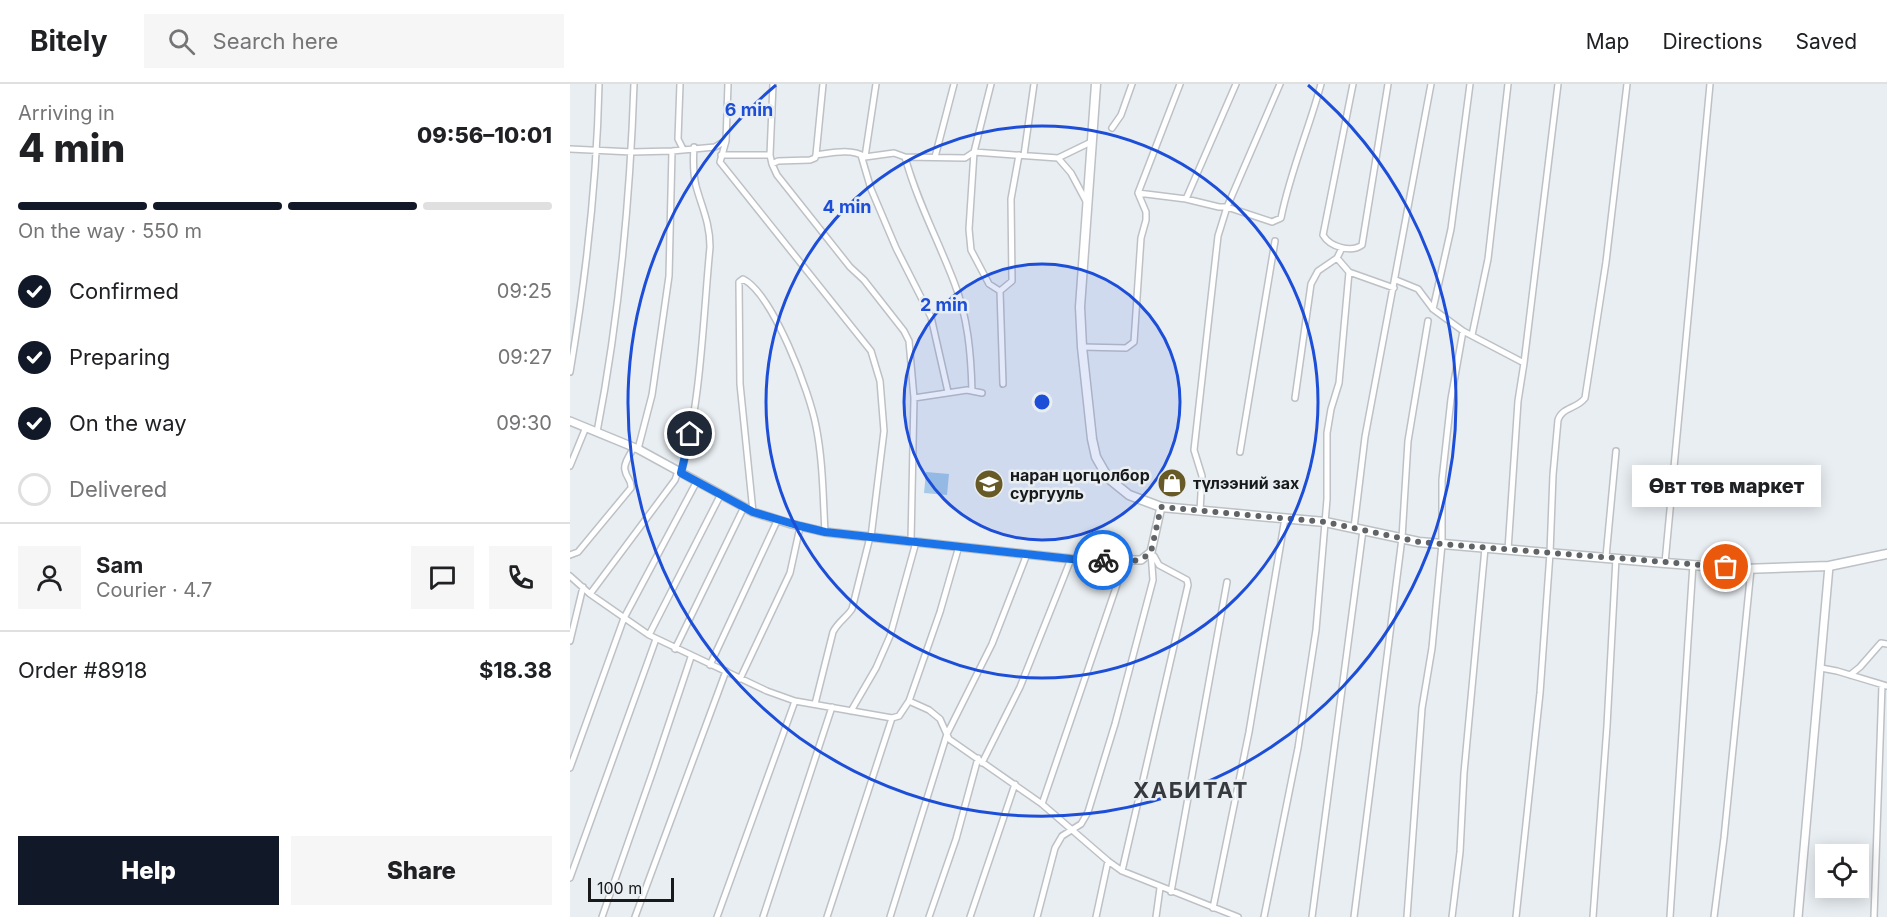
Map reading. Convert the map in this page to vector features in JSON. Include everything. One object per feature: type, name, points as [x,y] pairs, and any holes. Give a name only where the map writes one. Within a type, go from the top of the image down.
[{"type":"main road","points":[[1096,84],[1090,142],[1080,308],[1082,347],[1092,439],[1100,467],[1117,487],[1133,497],[1161,507],[1325,522],[1442,544],[1665,563],[1751,568],[1829,566],[1887,554]]},
{"type":"street","points":[[570,372],[581,306],[598,150],[599,84]]},
{"type":"street","points":[[597,432],[610,367],[632,152],[634,84]]},
{"type":"street","points":[[680,84],[678,139],[683,149]]},
{"type":"street","points":[[728,84],[726,141],[720,162],[844,314],[871,351],[880,381],[884,431],[871,537],[852,609],[838,623],[833,632],[815,704]]},
{"type":"street","points":[[773,84],[770,155],[777,174],[829,242],[864,280],[904,331],[909,341],[914,398],[913,542],[890,636],[876,668],[851,711]]},
{"type":"street","points":[[772,164],[778,161],[815,158],[822,84]]},
{"type":"street","points":[[876,84],[863,156],[871,189],[896,248],[931,317],[948,392]]},
{"type":"street","points":[[935,157],[954,84]]},
{"type":"street","points":[[991,84],[974,152],[969,229],[971,250],[989,284],[1000,291]]},
{"type":"street","points":[[1000,291],[1012,281],[1011,199],[1034,84]]},
{"type":"street","points":[[1112,128],[1121,115],[1132,84]]},
{"type":"street","points":[[1082,347],[1126,348],[1134,342],[1141,238],[1146,220],[1146,212],[1138,193],[1180,84]]},
{"type":"street","points":[[1186,199],[1236,84]]},
{"type":"street","points":[[1200,511],[1202,476],[1194,450],[1218,236],[1227,207],[1280,84]]},
{"type":"street","points":[[1138,193],[1227,207],[1272,222],[1281,218],[1284,200],[1321,84]]},
{"type":"street","points":[[1353,84],[1323,235],[1327,240],[1342,248],[1355,249],[1362,245],[1388,84]]},
{"type":"street","points":[[1354,528],[1365,437],[1431,84]]},
{"type":"street","points":[[1433,309],[1451,229],[1470,84]]},
{"type":"street","points":[[1472,335],[1488,259],[1508,84]]},
{"type":"street","points":[[1508,550],[1518,401],[1558,84]]},
{"type":"street","points":[[1516,917],[1540,693],[1558,420],[1564,410],[1575,407],[1585,398],[1606,262],[1627,84]]},
{"type":"street","points":[[1665,563],[1710,84]]},
{"type":"street","points":[[570,149],[672,151],[694,147],[715,147],[726,141]]},
{"type":"street","points":[[816,155],[842,152],[863,156],[894,153],[905,157],[965,158],[974,152],[1058,158],[1090,142]]},
{"type":"street","points":[[590,594],[675,480],[687,452],[696,393],[710,247],[710,229],[696,186],[693,168],[694,147]]},
{"type":"street","points":[[570,555],[578,552],[632,488],[632,483],[624,468],[636,448],[652,395],[669,276],[672,151]]},
{"type":"street","points":[[721,155],[770,155]]},
{"type":"street","points":[[905,157],[930,226],[955,283],[964,313],[971,352],[972,391]]},
{"type":"street","points":[[1058,158],[1071,173],[1086,201]]},
{"type":"street","points":[[1240,452],[1275,241]]},
{"type":"street","points":[[1295,398],[1311,285],[1318,271],[1336,258],[1342,248]]},
{"type":"street","points":[[1336,258],[1349,272],[1394,288]]},
{"type":"street","points":[[1264,917],[1300,736],[1316,630],[1327,499],[1327,433],[1331,409],[1340,383],[1349,272]]},
{"type":"street","points":[[753,512],[740,384],[739,282],[743,279],[765,301],[777,320],[810,399],[820,452],[825,532]]},
{"type":"street","points":[[1396,280],[1419,289],[1433,309],[1463,331],[1524,363]]},
{"type":"street","points":[[1000,291],[1003,384]]},
{"type":"street","points":[[1354,917],[1402,538],[1408,441],[1428,321]]},
{"type":"street","points":[[1407,917],[1422,708],[1432,648],[1442,544],[1442,480],[1451,399],[1463,331]]},
{"type":"street","points":[[914,398],[948,392],[982,393]]},
{"type":"street","points":[[570,420],[636,448],[753,512],[777,521],[825,532],[1071,559],[1141,560],[1151,552]]},
{"type":"street","points":[[570,466],[586,427]]},
{"type":"street","points":[[1606,557],[1616,451]]},
{"type":"street","points":[[570,768],[624,618],[697,481]]},
{"type":"street","points":[[649,635],[721,494]]},
{"type":"street","points":[[675,649],[744,507]]},
{"type":"street","points":[[1038,917],[1054,848],[1062,836],[1081,824],[1088,812],[1115,724],[1153,580],[1151,552],[1161,507]]},
{"type":"street","points":[[1218,917],[1216,909],[1285,518]]},
{"type":"street","points":[[710,665],[777,521]]},
{"type":"street","points":[[740,679],[790,573],[800,526]]},
{"type":"street","points":[[1312,917],[1364,530]]},
{"type":"street","points":[[570,576],[590,594],[649,635],[691,657],[767,691],[795,700],[892,718],[899,716],[909,701],[940,612],[958,546]]},
{"type":"street","points":[[1452,917],[1460,852],[1464,773],[1485,548]]},
{"type":"street","points":[[1122,871],[1188,585],[1187,580],[1159,565],[1151,552]]},
{"type":"street","points":[[890,917],[947,734],[992,644],[1028,554]]},
{"type":"street","points":[[1593,917],[1616,558]]},
{"type":"street","points":[[929,917],[980,761],[1020,687],[1071,559]]},
{"type":"street","points":[[1042,804],[1125,561]]},
{"type":"street","points":[[1670,917],[1693,564]]},
{"type":"street","points":[[1798,917],[1829,566]]},
{"type":"street","points":[[1714,917],[1751,568]]},
{"type":"street","points":[[1171,892],[1227,582]]},
{"type":"street","points":[[570,641],[583,587]]},
{"type":"street","points":[[570,878],[656,639]]},
{"type":"street","points":[[1851,675],[1881,643],[1887,644]]},
{"type":"street","points":[[602,917],[691,657]]},
{"type":"street","points":[[1821,668],[1885,685],[1875,917]]},
{"type":"street","points":[[636,917],[726,671]]},
{"type":"street","points":[[717,917],[795,700]]},
{"type":"street","points":[[909,701],[940,719],[950,739],[1042,804],[1122,871],[1238,917]]},
{"type":"street","points":[[763,917],[832,707]]},
{"type":"street","points":[[827,917],[892,718]]},
{"type":"street","points":[[970,917],[1015,784]]},
{"type":"street","points":[[1096,917],[1108,861]]},
{"type":"street","points":[[1156,917],[1160,888]]},
{"type":"shaded area","points":[[926,472],[949,474],[947,495],[924,493]]},
{"type":"way so far","points":[[1103,560],[1141,560],[1148,556],[1151,552],[1161,507],[1325,522],[1419,542],[1726,567]]},
{"type":"place","name":"түлээний зах","points":[[1172,483]]},
{"type":"place","name":"наран цогцолбор сургууль","points":[[989,484]]},
{"type":"place","name":"Өвт төв маркет","points":[[1726,567]]},
{"type":"district","name":"ХАБИТАТ","points":[[1191,790]]},
{"type":"route","points":[[690,434],[681,473],[753,512],[777,521],[825,532],[1071,559],[1103,560]]}]
